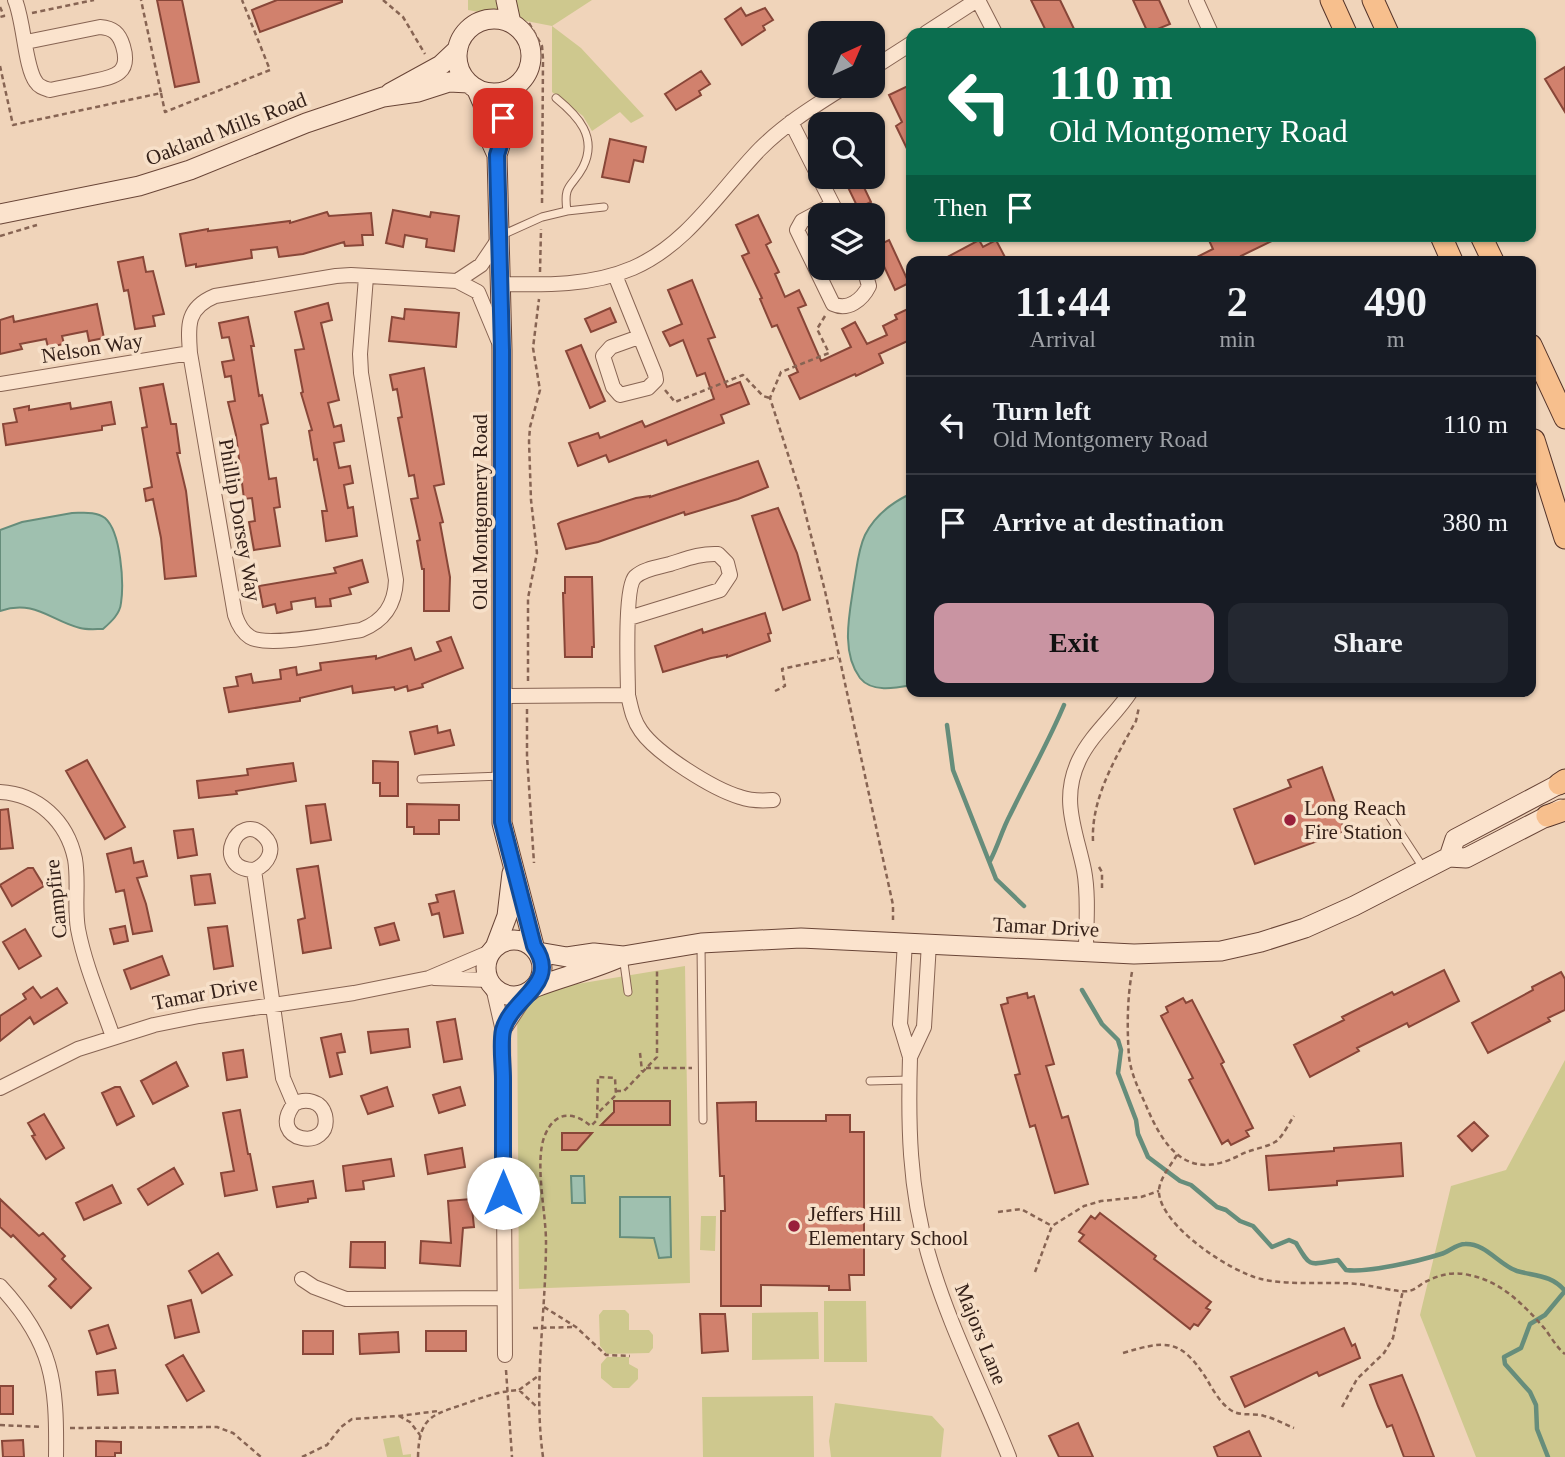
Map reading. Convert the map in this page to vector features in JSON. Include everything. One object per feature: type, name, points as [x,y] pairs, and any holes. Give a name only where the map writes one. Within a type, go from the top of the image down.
[{"type":"main road","points":[[1331,0],[1344,28]]},
{"type":"main road","points":[[1373,0],[1386,28]]},
{"type":"main road","points":[[1536,356],[1565,418]]},
{"type":"main road","points":[[1536,444],[1565,508]]},
{"type":"main road","points":[[1536,446],[1565,538]]},
{"type":"street","points":[[15,0],[20,12],[32,74],[41,87],[50,90],[114,76],[125,64],[126,55],[120,37],[108,28],[100,27],[26,42]]},
{"type":"street","points":[[480,22],[488,0]]},
{"type":"street","points":[[506,0],[520,23],[528,41],[530,65],[525,76],[511,89],[495,93],[473,86],[459,68],[457,58],[465,33],[480,22],[500,19],[520,23]]},
{"type":"street","points":[[934,28],[978,0],[992,28]]},
{"type":"street","points":[[1196,0],[1209,28]]},
{"type":"street","points":[[886,60],[906,47]]},
{"type":"street","name":"Oakland Mills Road","points":[[383,97],[441,65],[458,49]]},
{"type":"street","name":"Oakland Mills Road","points":[[0,214],[139,186],[190,170],[306,122],[383,97],[418,92],[449,82],[473,86]]},
{"type":"street","name":"Old Montgomery Road","points":[[473,86],[483,104],[487,133],[497,155]]},
{"type":"street","name":"Old Montgomery Road","points":[[511,89],[502,106],[504,133],[497,155],[502,350],[502,822],[536,949]]},
{"type":"street","points":[[501,284],[568,284],[615,275],[635,267],[681,235],[761,149],[791,122],[828,98]]},
{"type":"street","points":[[791,122],[832,203]]},
{"type":"street","points":[[808,219],[802,221],[797,230],[808,253]]},
{"type":"street","points":[[500,235],[481,265],[457,281],[478,292],[502,350]]},
{"type":"street","points":[[615,275],[656,380],[648,388],[620,395],[612,387],[603,360],[605,350],[639,337]]},
{"type":"street","name":"Phillip Dorsey Way","points":[[366,276],[361,373],[396,591],[389,610],[373,625],[361,630],[268,642],[251,638],[239,626],[235,615],[190,353],[189,330],[195,309],[215,296],[336,276],[366,276],[457,281]]},
{"type":"street","points":[[821,280],[833,304],[845,307],[858,301],[866,293],[868,280]]},
{"type":"street","name":"Nelson Way","points":[[0,384],[190,353]]},
{"type":"street","points":[[629,618],[720,590],[730,575],[727,563],[718,554],[702,554],[636,576],[629,587],[628,695],[632,713],[643,734],[671,759],[726,792],[759,801],[773,800]]},
{"type":"street","points":[[503,696],[628,695]]},
{"type":"street","points":[[1086,951],[1084,872],[1071,825],[1072,784],[1078,761],[1089,743],[1136,697]]},
{"type":"street","name":"Tamar Drive","points":[[1449,857],[1455,839],[1563,781]]},
{"type":"street","name":"Campfire","points":[[0,792],[19,794],[45,808],[55,817],[71,845],[75,859],[78,928],[113,1037]]},
{"type":"street","name":"Tamar Drive","points":[[532,990],[570,973],[599,967],[623,956],[701,943],[801,938],[1134,954],[1221,951],[1261,942],[1320,921],[1449,857],[1466,858],[1559,811]]},
{"type":"street","name":"Old Montgomery Road","points":[[493,948],[507,916],[513,869]]},
{"type":"street","points":[[254,870],[283,1078],[293,1104]]},
{"type":"street","points":[[503,1031],[532,990],[543,969],[536,949],[521,940],[512,939],[493,948],[485,969],[503,1031],[505,1355]]},
{"type":"street","name":"Majors Lane","points":[[905,942],[900,1024],[910,1057],[909,1131],[913,1179],[927,1252],[951,1322],[1009,1457]]},
{"type":"street","name":"Majors Lane","points":[[910,1057],[924,1027],[929,943]]},
{"type":"street","name":"Tamar Drive","points":[[0,1088],[54,1060],[113,1037],[199,1016],[354,993],[429,978],[493,948]]},
{"type":"street","name":"Tamar Drive","points":[[536,949],[566,957],[594,953],[623,956]]},
{"type":"street","name":"Tamar Drive","points":[[429,978],[491,984]]},
{"type":"street","points":[[491,984],[508,996],[532,990]]},
{"type":"street","points":[[302,1279],[314,1287],[346,1299],[503,1298]]},
{"type":"street","points":[[0,1286],[28,1319],[47,1357],[52,1376],[56,1457]]},
{"type":"lane","points":[[556,98],[574,113],[589,139],[588,153],[582,168],[564,196],[567,211]]},
{"type":"lane","points":[[500,235],[542,217],[604,207]]},
{"type":"lane","points":[[421,779],[503,776]]},
{"type":"lane","points":[[1386,811],[1424,870]]},
{"type":"lane","points":[[701,943],[703,1120]]},
{"type":"lane","points":[[623,956],[628,992]]},
{"type":"lane","points":[[870,1081],[909,1080]]},
{"type":"path","points":[[30,6],[33,13],[94,0]]},
{"type":"path","points":[[161,93],[164,112],[270,70],[243,0]]},
{"type":"path","points":[[383,0],[403,17],[427,58]]},
{"type":"path","points":[[0,6],[4,16],[0,17]]},
{"type":"path","points":[[520,23],[542,46],[544,60],[540,275]]},
{"type":"path","points":[[528,684],[528,598],[537,553],[531,500],[529,441],[540,390],[533,348],[539,294]]},
{"type":"path","points":[[833,304],[817,328],[829,353],[781,372],[771,398],[800,492],[825,591],[893,905],[893,919]]},
{"type":"path","points":[[656,380],[675,402],[743,374],[764,396],[771,398]]},
{"type":"path","points":[[775,691],[785,686],[782,669],[838,657]]},
{"type":"path","points":[[1093,846],[1092,823],[1099,799],[1136,721],[1136,697]]},
{"type":"path","points":[[527,708],[527,757],[534,863]]},
{"type":"path","points":[[1097,864],[1102,872],[1102,892]]},
{"type":"path","points":[[1134,954],[1130,991],[1130,1060],[1134,1078],[1154,1126],[1167,1146],[1184,1160],[1206,1164],[1236,1157],[1276,1141],[1294,1116]]},
{"type":"path","points":[[616,1091],[624,1090],[657,1057],[657,967]]},
{"type":"path","points":[[640,1053],[642,1072]]},
{"type":"path","points":[[646,1068],[692,1068]]},
{"type":"path","points":[[543,1457],[537,1407],[544,1307],[546,1213],[541,1148],[551,1125],[560,1116],[573,1115],[591,1126],[597,1120],[597,1114],[598,1077],[615,1078],[616,1096],[597,1114]]},
{"type":"path","points":[[1177,1156],[1158,1191],[1166,1211],[1176,1225],[1217,1258],[1246,1274],[1274,1282],[1369,1284],[1410,1291],[1439,1275],[1468,1274],[1494,1284],[1512,1295],[1565,1354]]},
{"type":"path","points":[[1035,1272],[1052,1226],[1084,1206],[1101,1201],[1141,1197],[1158,1191]]},
{"type":"path","points":[[998,1212],[1021,1209],[1052,1226]]},
{"type":"path","points":[[1342,1407],[1357,1379],[1384,1353],[1393,1338],[1403,1290]]},
{"type":"path","points":[[544,1307],[576,1327],[606,1355],[630,1356]]},
{"type":"path","points":[[533,1328],[576,1327]]},
{"type":"path","points":[[1123,1353],[1168,1343],[1178,1348],[1203,1373],[1227,1408],[1244,1415],[1262,1415],[1294,1428]]},
{"type":"path","points":[[505,1355],[512,1457]]},
{"type":"path","points":[[418,1457],[420,1434],[431,1418],[442,1411],[491,1393],[519,1390],[538,1376]]},
{"type":"path","points":[[519,1390],[537,1407]]},
{"type":"path","points":[[302,1457],[327,1445],[346,1422],[352,1419],[442,1411]]},
{"type":"path","points":[[399,1416],[410,1422],[420,1434]]},
{"type":"path","points":[[0,1425],[56,1428],[217,1427],[233,1433],[261,1457]]},
{"type":"shaded area","points":[[468,0],[592,0],[552,26],[468,10]]},
{"type":"shaded area","points":[[552,26],[581,48],[644,116],[631,123],[620,112],[592,131],[583,116],[552,92]]},
{"type":"shaded area","points":[[906,496],[906,686],[878,688],[865,683],[854,667],[848,644],[849,619],[865,535],[873,522]]},
{"type":"shaded area","points":[[72,513],[98,514],[105,518],[115,534],[120,558],[122,594],[115,618],[103,629],[89,629],[70,625],[33,609],[12,608],[0,611],[0,530],[22,522]]},
{"type":"shaded area","points":[[685,966],[690,1283],[519,1289],[517,994]]},
{"type":"shaded area","points":[[1565,1060],[1565,1457],[1476,1457],[1420,1315],[1451,1186],[1506,1170]]},
{"type":"shaded area","points":[[571,1176],[584,1176],[585,1203],[572,1203]]},
{"type":"shaded area","points":[[620,1197],[670,1197],[671,1257],[659,1258],[654,1238],[620,1237]]},
{"type":"shaded area","points":[[701,1216],[716,1216],[715,1251],[700,1250]]},
{"type":"shaded area","points":[[824,1301],[866,1301],[867,1362],[824,1362]]},
{"type":"shaded area","points":[[603,1310],[625,1310],[629,1314],[629,1330],[649,1330],[653,1335],[653,1348],[649,1353],[607,1354],[600,1346],[599,1315]]},
{"type":"shaded area","points":[[818,1312],[819,1359],[752,1360],[752,1313]]},
{"type":"shaded area","points":[[607,1357],[629,1357],[629,1364],[638,1369],[638,1379],[629,1388],[613,1388],[601,1378],[601,1364]]},
{"type":"shaded area","points":[[813,1396],[814,1457],[703,1457],[702,1397]]},
{"type":"shaded area","points":[[835,1403],[932,1416],[944,1429],[941,1457],[831,1457],[829,1441]]},
{"type":"shaded area","points":[[399,1436],[403,1455],[411,1454],[411,1457],[387,1457],[383,1439]]},
{"type":"building","points":[[157,0],[182,0],[199,82],[175,87]]},
{"type":"building","points":[[277,0],[342,2],[260,32],[252,10]]},
{"type":"building","points":[[1031,0],[1060,0],[1074,28],[1045,28]]},
{"type":"building","points":[[1133,0],[1159,0],[1170,24],[1160,28],[1146,28]]},
{"type":"building","points":[[741,8],[746,16],[765,8],[773,20],[763,26],[765,30],[742,45],[725,19]]},
{"type":"building","points":[[1565,67],[1565,112],[1545,79]]},
{"type":"building","points":[[701,71],[710,84],[699,91],[701,95],[676,110],[665,94]]},
{"type":"building","points":[[906,87],[906,147],[896,126],[902,122],[889,95]]},
{"type":"building","points":[[610,139],[646,147],[643,162],[634,160],[629,182],[602,177]]},
{"type":"building","points":[[849,189],[865,189],[871,202],[856,203]]},
{"type":"building","points":[[393,210],[430,217],[431,212],[459,216],[454,251],[426,247],[427,239],[405,235],[403,247],[386,243]]},
{"type":"building","points":[[327,212],[329,216],[371,213],[373,235],[362,235],[363,245],[345,246],[344,242],[303,254],[279,257],[277,247],[251,250],[252,258],[196,267],[196,264],[186,266],[180,234],[208,229],[290,223]]},
{"type":"building","points":[[758,215],[771,242],[766,245],[779,272],[775,274],[785,297],[799,290],[806,305],[798,308],[821,361],[851,347],[842,329],[855,322],[867,344],[887,335],[883,326],[897,319],[895,315],[906,310],[906,342],[879,354],[883,363],[800,399],[789,376],[798,372],[777,325],[772,327],[760,299],[762,298],[742,256],[749,253],[736,225]]},
{"type":"building","points":[[889,240],[906,277],[906,284],[895,290],[885,268],[885,242]]},
{"type":"building","points":[[975,242],[980,242],[983,247],[997,242],[1004,256],[949,256]]},
{"type":"building","points":[[1210,242],[1270,242],[1241,256],[1199,256],[1213,249]]},
{"type":"building","points":[[143,257],[146,272],[153,271],[164,314],[153,316],[155,326],[135,329],[128,290],[124,291],[118,262]]},
{"type":"building","points":[[692,280],[715,337],[708,339],[727,387],[740,382],[749,404],[721,415],[724,423],[668,445],[666,440],[609,462],[606,455],[578,466],[569,443],[598,433],[600,438],[642,421],[645,427],[714,399],[705,373],[697,376],[683,340],[670,346],[663,332],[682,324],[668,290]]},
{"type":"building","points":[[328,303],[332,320],[321,323],[339,400],[328,403],[334,427],[341,425],[344,441],[334,443],[339,468],[350,466],[353,483],[344,485],[348,508],[353,507],[357,536],[326,541],[322,511],[327,511],[317,459],[314,460],[309,431],[312,430],[301,393],[303,392],[295,350],[304,349],[295,312]]},
{"type":"building","points":[[97,304],[104,338],[89,341],[87,331],[62,336],[64,344],[48,347],[46,339],[20,344],[22,349],[0,354],[0,320],[13,316],[14,322]]},
{"type":"building","points":[[610,308],[616,322],[591,332],[585,319]]},
{"type":"building","points":[[405,309],[459,313],[456,347],[389,341],[392,317],[404,319]]},
{"type":"building","points":[[248,317],[259,396],[262,395],[268,423],[261,425],[269,479],[276,478],[280,507],[274,508],[280,546],[254,550],[249,522],[255,521],[252,498],[244,499],[236,435],[228,402],[235,401],[231,376],[225,377],[222,362],[234,360],[229,337],[222,338],[219,323]]},
{"type":"building","points":[[581,345],[605,401],[590,408],[566,351]]},
{"type":"building","points":[[424,368],[444,484],[434,486],[443,522],[440,523],[450,577],[449,611],[424,611],[424,569],[411,499],[418,498],[414,475],[409,476],[398,418],[402,417],[397,389],[393,390],[390,375]]},
{"type":"building","points":[[163,384],[171,424],[176,424],[180,453],[177,453],[186,491],[196,576],[165,579],[161,538],[153,499],[146,501],[144,489],[152,487],[142,428],[147,427],[140,388]]},
{"type":"building","points":[[111,402],[115,424],[102,426],[102,430],[6,445],[3,424],[17,422],[14,409],[29,406],[29,410],[70,403],[71,409]]},
{"type":"building","points":[[758,461],[768,487],[738,499],[685,515],[684,512],[598,542],[566,549],[558,524],[561,522],[636,498],[650,497]]},
{"type":"building","points":[[778,508],[797,553],[810,600],[783,610],[752,516]]},
{"type":"building","points":[[362,560],[368,582],[349,588],[351,594],[330,599],[331,606],[316,607],[315,598],[291,602],[292,609],[277,613],[275,604],[263,607],[259,586],[336,573],[334,568]]},
{"type":"building","points":[[565,577],[592,577],[592,657],[565,657]]},
{"type":"building","points":[[765,613],[771,633],[768,634],[770,641],[727,657],[711,658],[663,672],[655,646],[702,629],[703,633]]},
{"type":"building","points":[[451,637],[463,668],[422,684],[423,687],[408,691],[407,686],[395,690],[394,687],[353,693],[352,686],[300,698],[300,701],[229,712],[224,688],[238,686],[236,677],[251,674],[253,683],[281,679],[280,670],[296,667],[297,675],[321,670],[320,663],[376,656],[376,659],[411,648],[415,660],[441,651],[437,642]]},
{"type":"building","points":[[437,726],[438,733],[450,730],[454,745],[415,754],[410,732]]},
{"type":"building","points":[[87,760],[125,827],[105,839],[66,771]]},
{"type":"building","points":[[373,761],[398,762],[398,796],[380,796],[380,783],[373,783]]},
{"type":"building","points":[[293,763],[296,781],[236,791],[237,794],[199,798],[197,781],[248,775],[247,769]]},
{"type":"building","name":"Long Reach Fire Station","points":[[1322,767],[1345,831],[1255,864],[1234,809],[1291,787],[1288,780]]},
{"type":"building","points":[[325,804],[331,840],[311,843],[306,806]]},
{"type":"building","points":[[407,804],[459,805],[459,820],[439,820],[439,834],[414,834],[414,827],[407,827]]},
{"type":"building","points":[[8,809],[13,848],[0,849],[0,810]]},
{"type":"building","points":[[193,829],[197,855],[178,858],[174,831]]},
{"type":"building","points":[[131,848],[134,863],[143,861],[147,876],[137,878],[152,931],[133,934],[124,890],[116,892],[107,854]]},
{"type":"building","points":[[318,866],[331,948],[303,953],[298,920],[305,918],[297,869]]},
{"type":"building","points":[[28,868],[33,868],[44,886],[12,906],[0,885]]},
{"type":"building","points":[[210,874],[215,903],[195,905],[191,876]]},
{"type":"building","points":[[454,891],[463,933],[444,937],[439,913],[432,915],[429,904],[438,902],[436,895]]},
{"type":"building","points":[[394,923],[399,940],[380,945],[375,928]]},
{"type":"building","points":[[125,926],[128,941],[114,944],[110,929]]},
{"type":"building","points":[[227,926],[233,966],[214,969],[208,928]]},
{"type":"building","points":[[25,929],[41,956],[19,969],[3,942]]},
{"type":"building","points":[[162,956],[169,975],[131,989],[124,970]]},
{"type":"building","points":[[1444,970],[1459,1001],[1409,1027],[1407,1023],[1357,1048],[1359,1051],[1310,1077],[1294,1045],[1392,992],[1394,995]]},
{"type":"building","points":[[1561,972],[1565,979],[1565,1010],[1548,1018],[1550,1021],[1488,1053],[1472,1023]]},
{"type":"building","points":[[33,987],[41,998],[57,988],[67,1003],[34,1024],[30,1017],[0,1041],[0,1016],[26,999],[23,994]]},
{"type":"building","points":[[1027,993],[1028,998],[1034,996],[1054,1064],[1046,1066],[1062,1118],[1068,1116],[1088,1184],[1055,1193],[1035,1125],[1030,1127],[1015,1075],[1020,1074],[1001,1005],[1008,1003],[1007,998]]},
{"type":"building","points":[[1183,998],[1186,1003],[1192,1000],[1224,1062],[1221,1064],[1253,1128],[1246,1131],[1249,1136],[1231,1145],[1228,1140],[1222,1144],[1189,1080],[1193,1078],[1161,1016],[1168,1012],[1166,1007]]},
{"type":"building","points":[[455,1019],[462,1059],[444,1062],[437,1022]]},
{"type":"building","points":[[408,1029],[410,1047],[371,1053],[368,1032]]},
{"type":"building","points":[[341,1034],[345,1052],[337,1053],[342,1074],[330,1077],[321,1038]]},
{"type":"building","points":[[243,1050],[247,1077],[227,1080],[223,1053]]},
{"type":"building","points":[[176,1062],[188,1086],[153,1104],[141,1081]]},
{"type":"building","points":[[120,1087],[134,1116],[117,1125],[102,1093]]},
{"type":"building","points":[[387,1087],[393,1106],[368,1114],[361,1096]]},
{"type":"building","points":[[460,1087],[465,1105],[439,1113],[433,1095]]},
{"type":"building","points":[[614,1101],[670,1101],[670,1125],[601,1125],[614,1112]]},
{"type":"building","points":[[756,1102],[756,1121],[826,1121],[826,1115],[850,1115],[850,1132],[864,1132],[864,1275],[849,1275],[850,1290],[829,1290],[829,1286],[761,1285],[761,1306],[721,1306],[721,1211],[725,1211],[724,1176],[720,1176],[717,1103]]},
{"type":"building","points":[[240,1110],[257,1190],[225,1196],[221,1173],[234,1171],[223,1113]]},
{"type":"building","points":[[44,1114],[64,1148],[46,1159],[32,1136],[35,1135],[28,1123]]},
{"type":"building","points":[[1474,1122],[1488,1136],[1472,1151],[1458,1136]]},
{"type":"building","points":[[562,1133],[592,1133],[577,1150],[562,1150]]},
{"type":"building","points":[[1401,1143],[1403,1176],[1269,1190],[1266,1156]]},
{"type":"building","points":[[462,1148],[465,1167],[428,1174],[425,1155]]},
{"type":"building","points":[[391,1159],[394,1176],[363,1181],[364,1189],[346,1191],[343,1166]]},
{"type":"building","points":[[174,1168],[183,1184],[148,1205],[138,1189]]},
{"type":"building","points":[[313,1181],[316,1198],[277,1207],[273,1187]]},
{"type":"building","points":[[112,1185],[121,1203],[84,1220],[76,1203]]},
{"type":"building","points":[[0,1199],[39,1236],[43,1233],[65,1256],[62,1259],[91,1288],[71,1308],[49,1286],[56,1279],[13,1235],[11,1237],[0,1227]]},
{"type":"building","points":[[471,1199],[474,1227],[463,1228],[460,1266],[420,1263],[421,1241],[451,1243],[448,1201]]},
{"type":"building","points":[[1100,1213],[1156,1256],[1154,1259],[1211,1302],[1206,1308],[1210,1310],[1198,1326],[1194,1324],[1190,1329],[1079,1241],[1084,1235],[1079,1232],[1091,1216],[1095,1219]]},
{"type":"building","points":[[351,1242],[385,1242],[385,1268],[350,1267]]},
{"type":"building","points":[[218,1253],[232,1275],[202,1293],[189,1271]]},
{"type":"building","points":[[191,1300],[199,1332],[175,1338],[168,1306]]},
{"type":"building","points":[[700,1314],[725,1314],[728,1351],[702,1353]]},
{"type":"building","points":[[108,1325],[116,1348],[97,1354],[89,1331]]},
{"type":"building","points":[[1344,1328],[1352,1346],[1355,1344],[1360,1358],[1319,1376],[1317,1372],[1245,1407],[1231,1377]]},
{"type":"building","points":[[303,1331],[333,1331],[333,1354],[303,1354]]},
{"type":"building","points":[[426,1331],[466,1331],[466,1351],[426,1351]]},
{"type":"building","points":[[398,1332],[399,1352],[360,1354],[359,1334]]},
{"type":"building","points":[[183,1355],[204,1391],[187,1401],[166,1365]]},
{"type":"building","points":[[115,1370],[118,1393],[98,1395],[96,1372]]},
{"type":"building","points":[[1402,1375],[1434,1457],[1404,1457],[1392,1425],[1387,1427],[1378,1406],[1370,1385]]},
{"type":"building","points":[[0,1386],[13,1386],[13,1414],[0,1414]]},
{"type":"building","points":[[1078,1423],[1093,1457],[1059,1457],[1049,1436]]},
{"type":"building","points":[[1249,1431],[1261,1457],[1218,1457],[1214,1447]]},
{"type":"building","points":[[23,1440],[24,1457],[3,1457],[2,1441]]},
{"type":"building","points":[[96,1441],[121,1442],[121,1453],[115,1453],[115,1457],[96,1457]]},
{"type":"waterway","points":[[990,861],[1064,705]]},
{"type":"waterway","points":[[947,725],[953,770],[996,879],[1024,906]]},
{"type":"waterway","points":[[1082,990],[1102,1024],[1118,1040],[1121,1050],[1118,1073],[1148,1157],[1180,1181],[1191,1185],[1217,1207],[1253,1226],[1272,1247],[1289,1240],[1296,1243],[1311,1263],[1338,1260],[1346,1270],[1355,1270],[1407,1263],[1441,1254],[1462,1244],[1473,1245],[1510,1268],[1549,1279],[1565,1291]]},
{"type":"waterway","points":[[1548,1457],[1537,1429],[1536,1405],[1530,1392],[1505,1364],[1504,1357],[1521,1348],[1530,1324],[1545,1315],[1565,1291]]},
{"type":"place","name":"Long Reach Fire Station","points":[[1290,820]]},
{"type":"place","name":"Jeffers Hill Elementary School","points":[[794,1226]]},
{"type":"route","points":[[503,118],[504,133],[497,155],[502,350],[502,822],[534,946],[543,969],[536,987],[528,993],[503,1031],[503,1193]]}]
